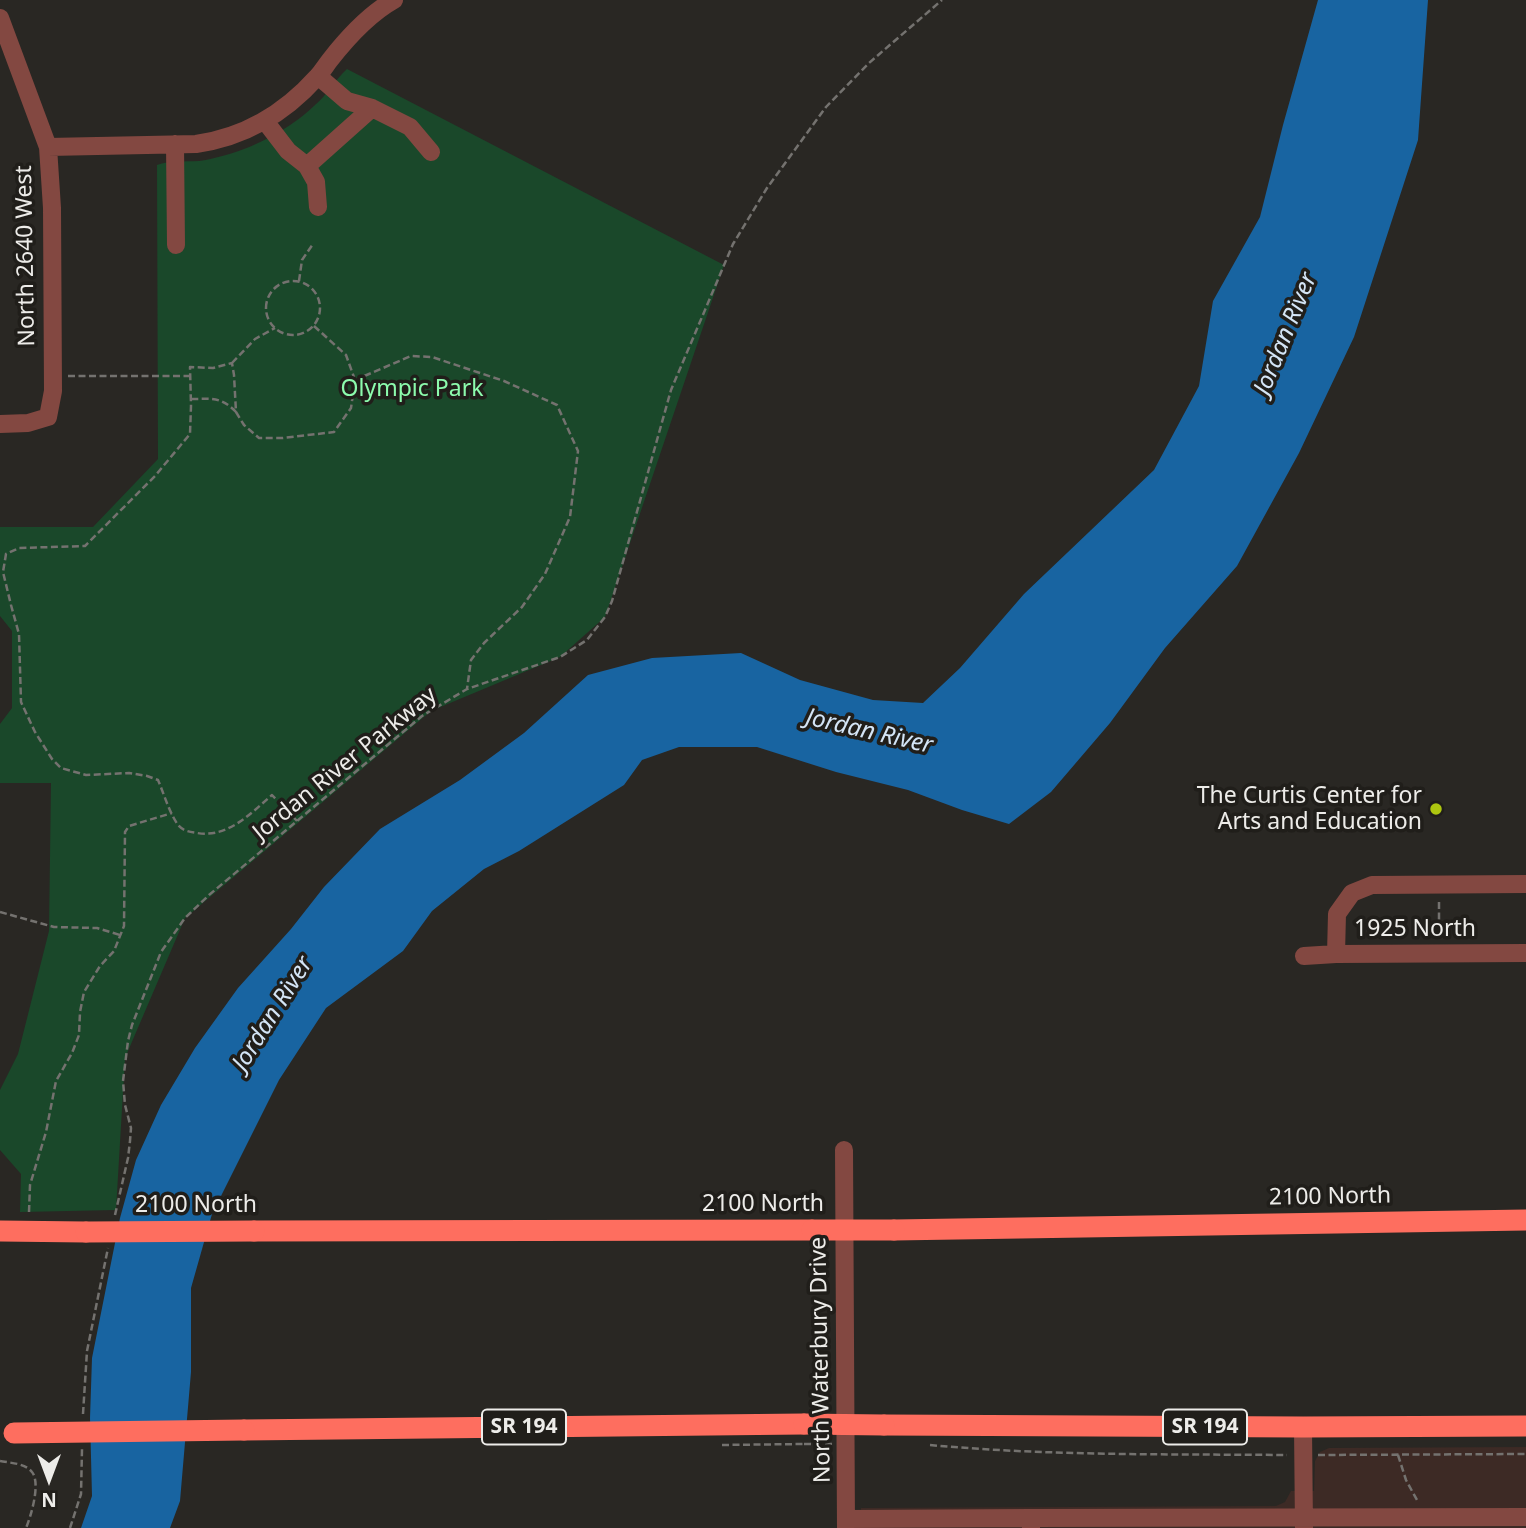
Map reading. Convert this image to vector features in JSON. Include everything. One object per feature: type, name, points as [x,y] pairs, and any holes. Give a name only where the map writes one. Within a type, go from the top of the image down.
[{"type":"highway","name":"2100 North","points":[[0,1231],[894,1230],[1526,1220]]},
{"type":"highway","name":"SR 194","points":[[7,1433],[804,1424],[1526,1426]]},
{"type":"street","points":[[48,146],[196,144],[218,141],[244,132],[293,101],[358,28],[394,0]]},
{"type":"street","name":"North 2640 West","points":[[0,18],[48,146],[52,208],[53,391],[48,417],[29,424],[0,424]]},
{"type":"street","points":[[318,76],[347,101],[372,108],[410,127],[431,152]]},
{"type":"street","points":[[307,166],[372,108]]},
{"type":"street","points":[[265,121],[288,151],[307,166],[316,182],[318,207]]},
{"type":"street","points":[[175,145],[176,245]]},
{"type":"street","points":[[1336,954],[1337,914],[1352,893],[1372,885],[1526,884]]},
{"type":"street","name":"1925 North","points":[[1304,956],[1526,953]]},
{"type":"street","name":"North Waterbury Drive","points":[[844,1150],[847,1523]]},
{"type":"street","points":[[1303,1427],[1304,1523]]},
{"type":"street","points":[[847,1523],[1398,1523],[1417,1517],[1526,1517]]},
{"type":"path","name":"Jordan River Parkway","points":[[114,1221],[130,1141],[131,1128],[122,1081],[128,1041],[161,952],[184,918],[422,716],[467,689],[560,657],[587,640],[605,617],[612,601],[671,390],[733,244],[767,188],[826,107],[869,63],[942,0]]},
{"type":"path","points":[[299,281],[302,260],[313,244]]},
{"type":"path","points":[[290,281],[299,281],[315,291],[321,308],[314,326],[308,331],[291,335],[275,328],[267,313],[267,304],[274,289],[290,281]]},
{"type":"path","points":[[191,399],[217,399],[229,404],[244,425],[259,438],[334,432],[351,408],[355,380],[346,355],[314,326]]},
{"type":"path","points":[[275,328],[255,339],[232,363],[213,368],[190,367],[190,434],[155,476],[85,546],[19,548],[6,554],[3,572],[19,634],[21,702],[35,732],[61,768],[86,775],[129,773],[158,780],[177,824],[183,830],[210,835],[225,831],[241,822],[272,795],[297,821]]},
{"type":"path","points":[[355,380],[411,356],[432,357],[504,381],[557,404],[578,451],[570,517],[545,574],[522,607],[484,643],[471,660],[467,689]]},
{"type":"path","points":[[232,363],[236,412]]},
{"type":"path","points":[[67,376],[190,376]]},
{"type":"path","points":[[29,1212],[30,1185],[46,1132],[56,1081],[79,1035],[84,992],[100,966],[114,951],[124,926],[125,832],[130,826],[172,813]]},
{"type":"path","points":[[1439,895],[1439,934]]},
{"type":"path","points":[[0,912],[54,927],[97,928],[120,935]]},
{"type":"path","points":[[83,1423],[87,1351],[109,1242]]},
{"type":"path","points":[[919,1444],[1056,1453],[1526,1454]]},
{"type":"path","points":[[70,1528],[81,1494],[82,1447]]},
{"type":"path","points":[[1398,1455],[1406,1480],[1417,1499],[1417,1517]]},
{"type":"path","points":[[0,1461],[25,1467],[35,1476],[32,1512],[26,1528]]},
{"type":"shaded area","points":[[1526,1447],[1526,1528],[859,1528],[861,1508],[1276,1506],[1285,1502],[1291,1491],[1314,1491],[1315,1461],[1320,1452],[1329,1448]]},
{"type":"green space","name":"Olympic Park","points":[[347,69],[724,265],[605,617],[560,657],[431,711],[185,918],[125,1058],[116,1210],[20,1212],[21,1174],[0,1150],[0,1090],[18,1054],[49,931],[51,783],[0,783],[0,724],[12,708],[12,631],[0,616],[0,527],[93,527],[158,459],[157,165],[209,159],[262,141],[285,129],[306,113]]},
{"type":"water","name":"Jordan River","points":[[1318,0],[1428,0],[1418,140],[1354,337],[1299,453],[1237,566],[1165,648],[1110,723],[1051,792],[1009,824],[908,790],[836,772],[757,747],[679,747],[642,760],[624,785],[519,851],[484,869],[432,911],[403,951],[326,1008],[279,1080],[212,1214],[191,1288],[191,1372],[180,1501],[170,1528],[81,1528],[92,1496],[92,1358],[120,1218],[136,1160],[161,1105],[195,1048],[238,988],[291,929],[324,887],[380,829],[460,780],[524,733],[588,675],[652,658],[741,653],[800,680],[873,700],[923,703],[960,668],[1024,594],[1154,470],[1199,386],[1213,301],[1260,217]]},
{"type":"place","name":"The Curtis Center for Arts and Education","points":[[1436,809]]}]
